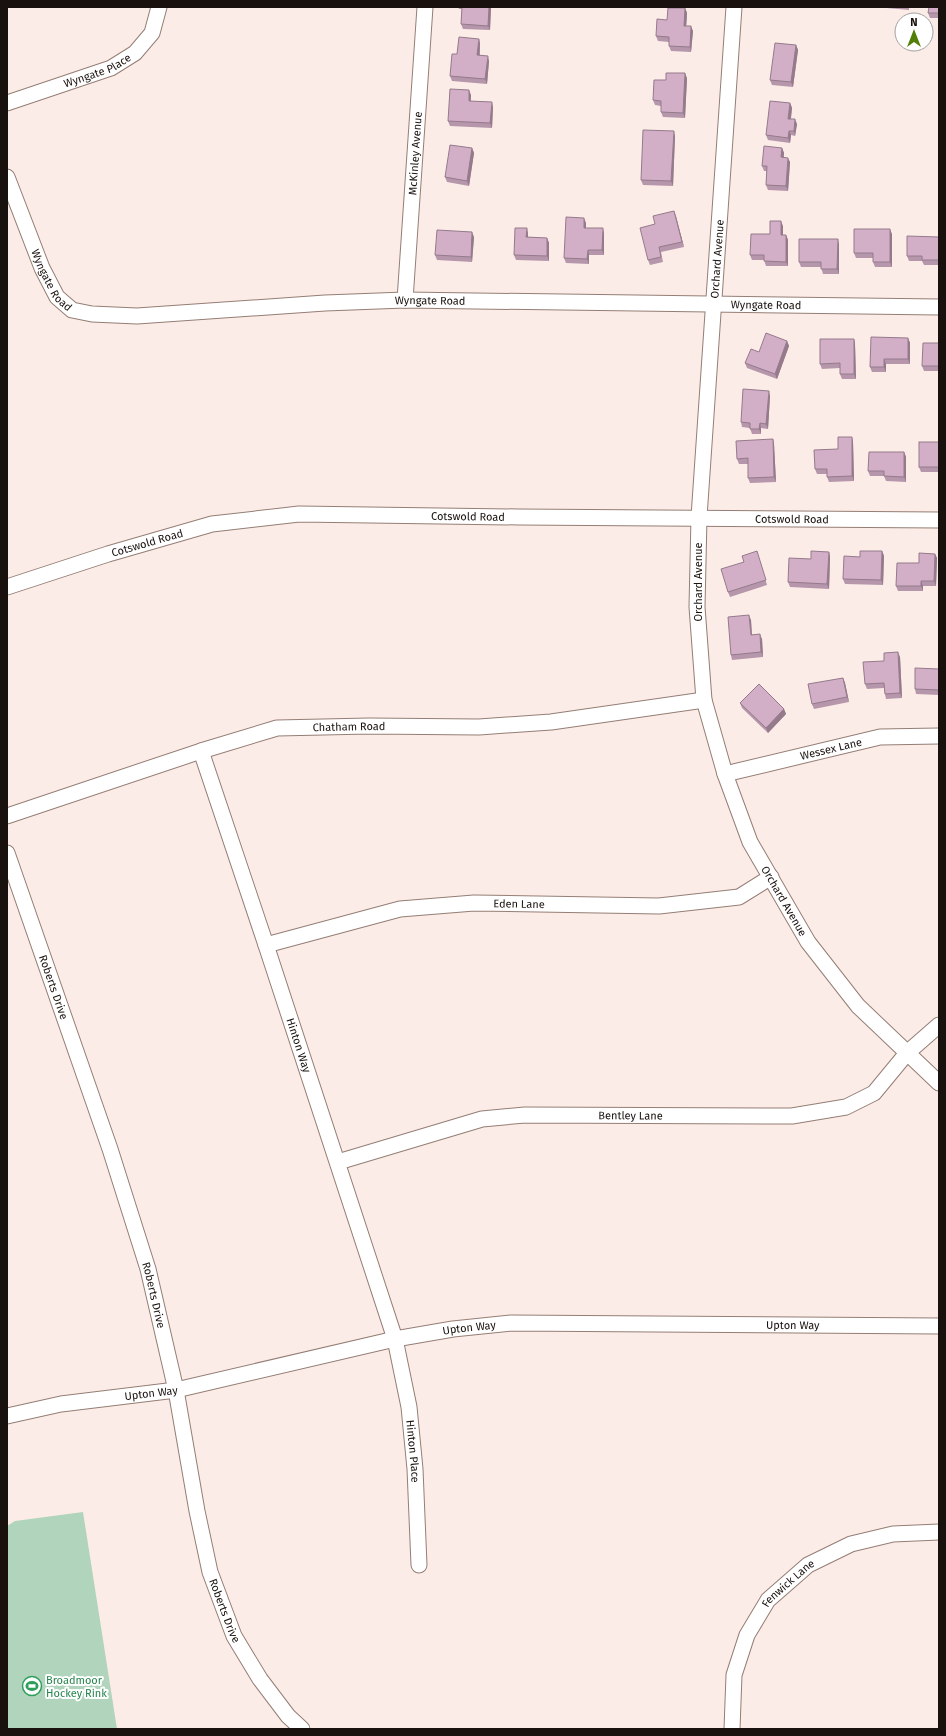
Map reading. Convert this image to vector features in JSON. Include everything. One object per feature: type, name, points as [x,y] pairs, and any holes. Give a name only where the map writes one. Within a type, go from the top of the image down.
[{"type":"street","name":"Wyngate Place","points":[[7,103],[111,68],[135,53],[152,33],[159,7]]},
{"type":"street","name":"McKinley Avenue","points":[[405,300],[425,7]]},
{"type":"street","name":"Orchard Avenue","points":[[734,7],[699,518],[697,607],[704,700],[725,774],[750,842],[808,942],[858,1006],[939,1083]]},
{"type":"street","name":"Wyngate Road","points":[[7,177],[42,268],[57,297],[72,310],[92,314],[137,316],[324,303],[405,300],[939,307]]},
{"type":"street","name":"Cotswold Road","points":[[7,587],[108,554],[212,524],[299,514],[519,518],[939,520]]},
{"type":"street","name":"Chatham Road","points":[[7,816],[201,751],[277,728],[369,726],[479,727],[551,722],[704,700]]},
{"type":"street","name":"Wessex Lane","points":[[725,774],[880,737],[939,736]]},
{"type":"street","name":"Hinton Way","points":[[201,751],[338,1162],[395,1339]]},
{"type":"street","name":"Roberts Drive","points":[[7,853],[110,1149],[143,1254],[176,1390],[197,1510],[210,1572],[234,1636],[260,1680],[292,1726]]},
{"type":"street","name":"Eden Lane","points":[[266,945],[400,909],[474,903],[659,906],[739,897],[771,877]]},
{"type":"street","name":"Bentley Lane","points":[[338,1162],[489,1118],[525,1114],[792,1116],[846,1107],[874,1093],[907,1053],[939,1025]]},
{"type":"street","name":"Upton Way","points":[[7,1416],[61,1404],[176,1390],[395,1339],[453,1329],[511,1324],[939,1326]]},
{"type":"street","name":"Hinton Place","points":[[395,1339],[409,1406],[416,1469],[419,1565]]},
{"type":"street","name":"Fenwick Lane","points":[[732,1729],[734,1675],[747,1635],[768,1600],[808,1565],[851,1544],[893,1534],[939,1532]]},
{"type":"green space","points":[[83,1512],[117,1729],[7,1729],[7,1526],[15,1521]]},
{"type":"building","points":[[462,7],[489,7],[488,26],[461,24]]},
{"type":"building","points":[[929,7],[939,7],[939,13],[928,12]]},
{"type":"building","points":[[668,8],[685,8],[684,26],[691,26],[690,47],[669,46],[669,37],[656,36],[657,19],[667,20]]},
{"type":"building","points":[[459,37],[479,39],[477,55],[488,56],[485,79],[450,76],[452,54],[457,54]]},
{"type":"building","points":[[775,43],[796,45],[791,82],[770,80]]},
{"type":"building","points":[[666,73],[685,73],[683,113],[661,112],[661,101],[653,100],[654,80],[666,80]]},
{"type":"building","points":[[450,89],[469,90],[469,101],[492,102],[490,123],[448,121]]},
{"type":"building","points":[[770,101],[790,103],[788,119],[795,119],[794,131],[789,131],[788,138],[766,135]]},
{"type":"building","points":[[643,130],[674,131],[671,181],[641,180]]},
{"type":"building","points":[[450,145],[472,148],[467,181],[445,177]]},
{"type":"building","points":[[764,146],[782,148],[781,157],[788,158],[786,186],[766,185],[767,166],[762,166]]},
{"type":"building","points":[[674,211],[682,242],[659,247],[661,257],[648,260],[640,228],[655,224],[653,216]]},
{"type":"building","points":[[566,217],[584,218],[584,228],[603,228],[602,250],[588,250],[587,259],[564,258]]},
{"type":"building","points":[[770,221],[781,221],[781,235],[786,235],[786,262],[764,261],[764,255],[750,255],[751,234],[770,234]]},
{"type":"building","points":[[515,228],[527,228],[526,237],[547,238],[547,256],[514,255]]},
{"type":"building","points":[[854,229],[890,229],[890,262],[873,262],[873,253],[854,253]]},
{"type":"building","points":[[437,230],[472,232],[471,257],[435,255]]},
{"type":"building","points":[[907,236],[939,237],[939,260],[922,260],[922,256],[907,256]]},
{"type":"building","points":[[799,239],[838,239],[837,269],[821,269],[821,262],[799,262]]},
{"type":"building","points":[[766,333],[787,341],[775,374],[745,363],[751,349],[759,352]]},
{"type":"building","points":[[871,337],[908,338],[908,359],[884,359],[884,367],[870,367]]},
{"type":"building","points":[[820,339],[854,339],[854,374],[840,374],[840,363],[820,364]]},
{"type":"building","points":[[923,343],[939,343],[939,366],[922,366]]},
{"type":"building","points":[[743,389],[769,391],[766,424],[760,423],[759,429],[750,429],[750,423],[741,422]]},
{"type":"building","points":[[838,437],[852,437],[852,476],[827,477],[827,469],[815,469],[814,450],[838,449]]},
{"type":"building","points":[[773,439],[774,477],[748,478],[748,458],[737,459],[736,441]]},
{"type":"building","points":[[919,442],[939,442],[939,467],[919,467]]},
{"type":"building","points":[[869,452],[904,452],[904,477],[884,476],[884,471],[868,471]]},
{"type":"building","points":[[757,551],[766,580],[728,592],[721,569],[744,562],[742,556]]},
{"type":"building","points":[[811,551],[829,552],[827,584],[788,582],[789,558],[811,559]]},
{"type":"building","points":[[860,551],[882,551],[881,580],[843,579],[844,556],[860,557]]},
{"type":"building","points":[[919,553],[935,554],[934,581],[921,581],[921,586],[896,586],[897,563],[919,563]]},
{"type":"building","points":[[749,615],[751,635],[760,634],[761,652],[731,655],[728,617]]},
{"type":"building","points":[[898,652],[900,693],[885,694],[884,683],[865,684],[863,662],[884,661],[884,653]]},
{"type":"building","points":[[915,668],[939,669],[939,690],[915,689]]},
{"type":"building","points":[[843,678],[847,697],[812,704],[808,684]]},
{"type":"building","points":[[759,684],[784,709],[766,728],[740,703]]},
{"type":"place","name":"Broadmoor Hockey Rink","points":[[32,1686]]}]
